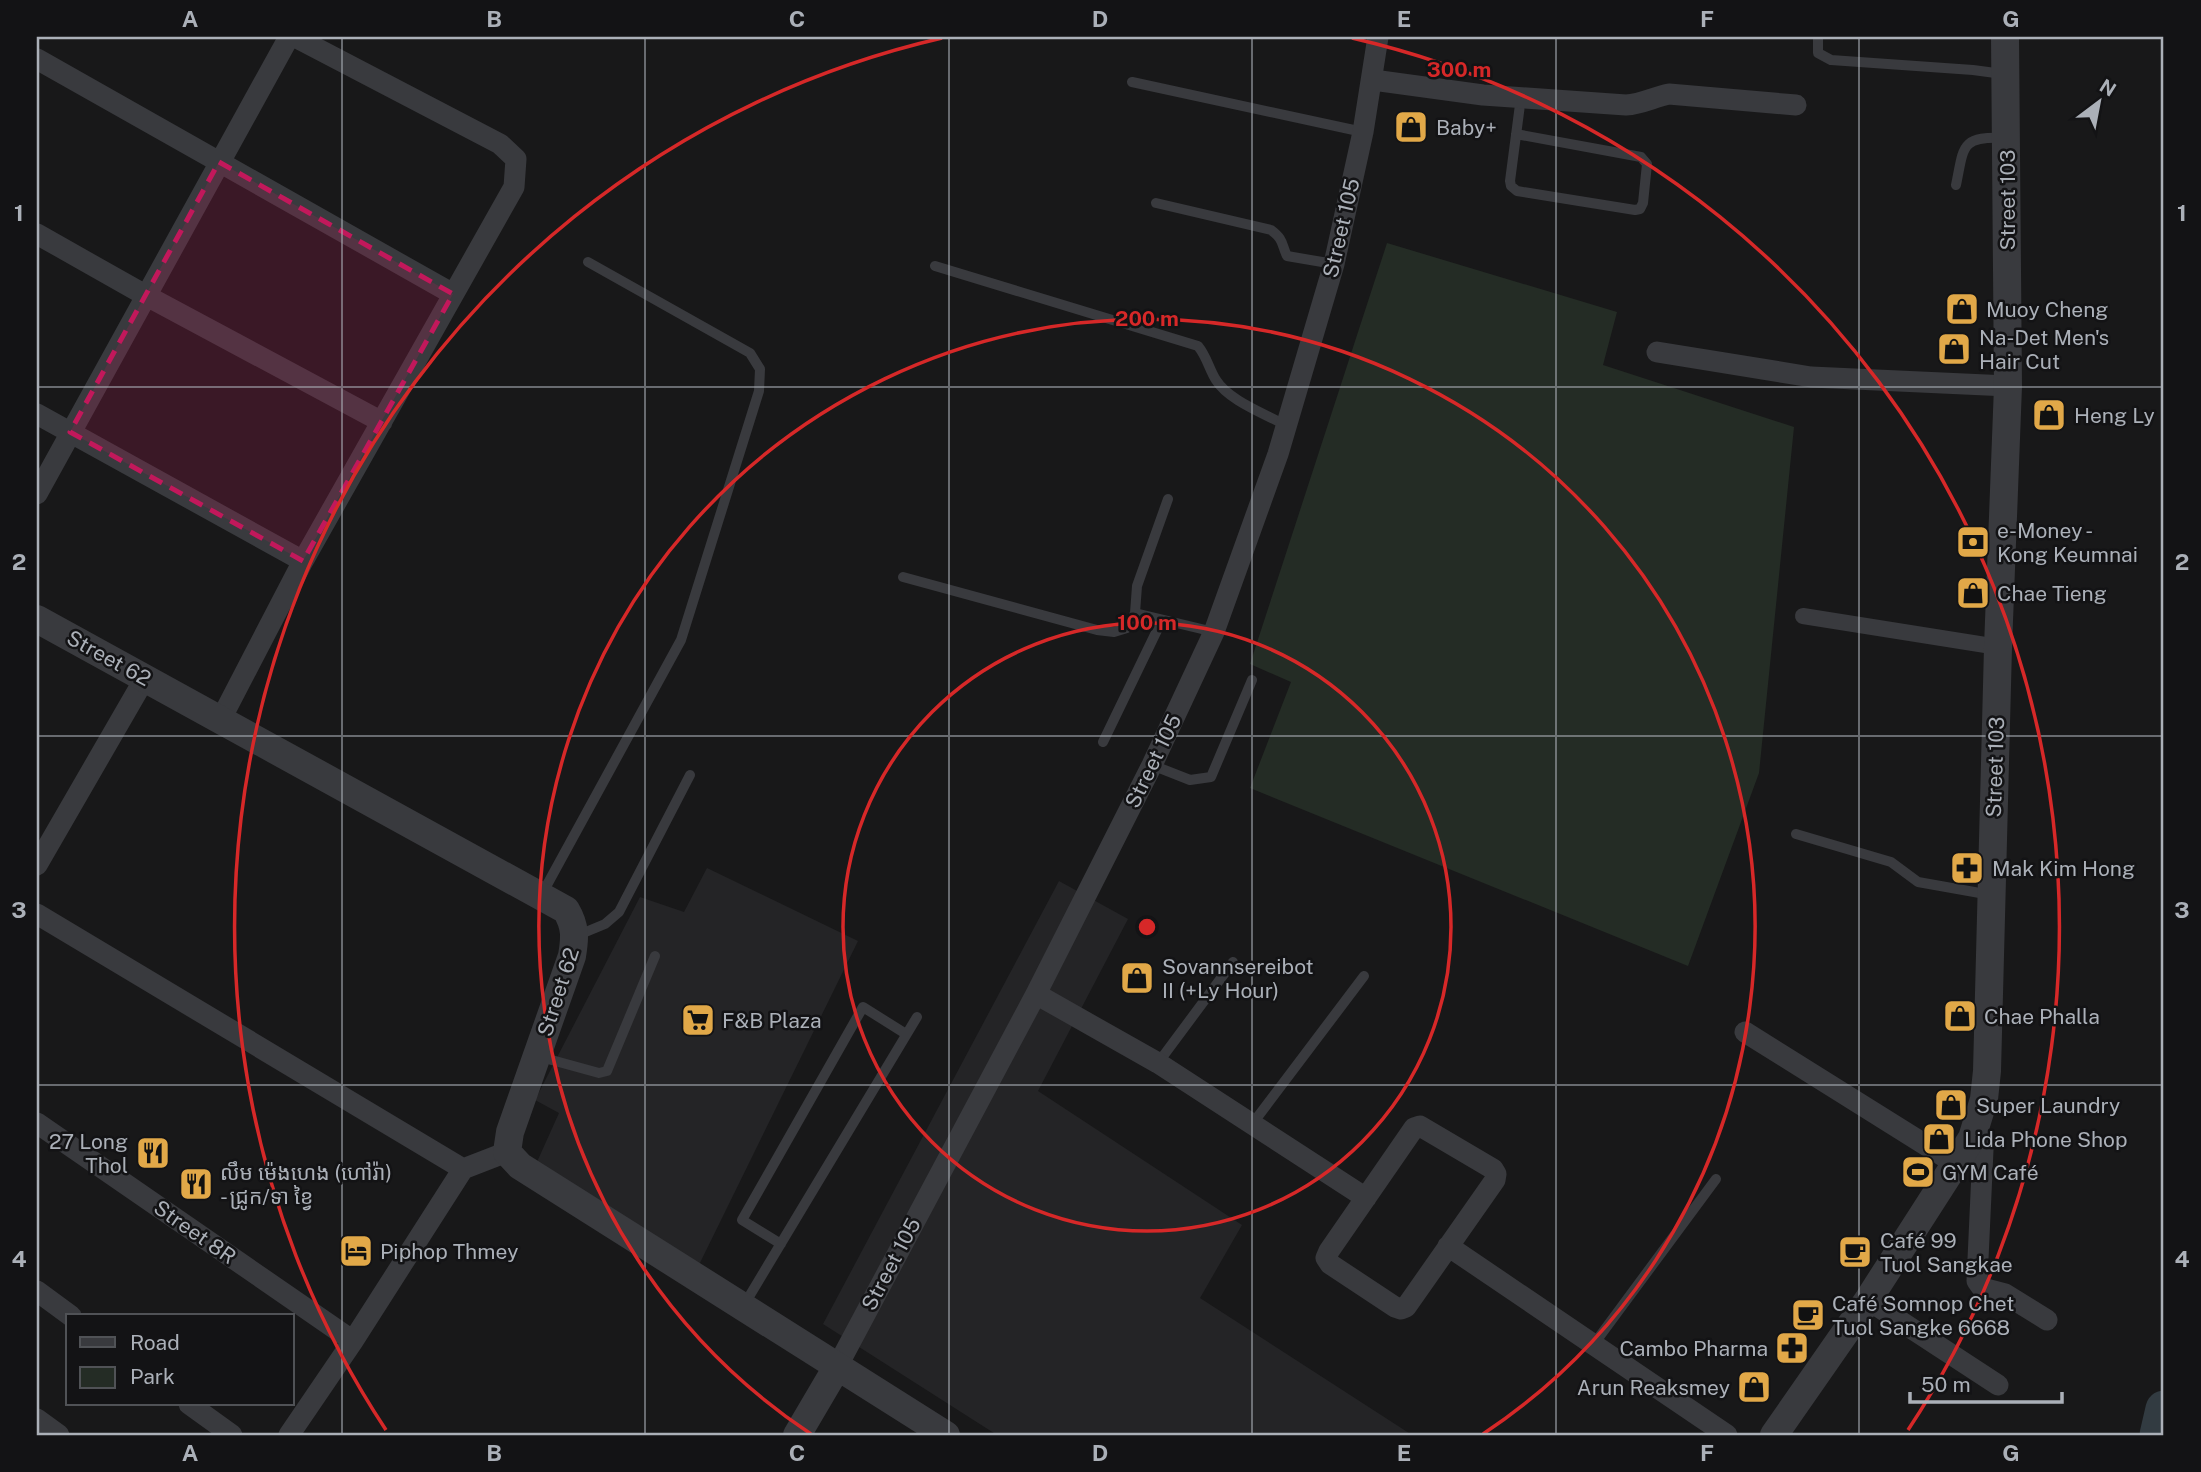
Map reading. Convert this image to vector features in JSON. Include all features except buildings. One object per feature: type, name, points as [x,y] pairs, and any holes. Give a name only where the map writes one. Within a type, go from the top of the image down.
[{"type":"street","points":[[37,494],[289,37]]},
{"type":"street","points":[[221,719],[303,561],[514,187],[516,159],[500,144],[296,37]]},
{"type":"street","name":"Street 105","points":[[797,1435],[837,1367],[1036,994],[1152,765],[1214,632],[1278,454],[1334,264],[1363,132],[1378,37]]},
{"type":"street","name":"Street 103","points":[[1774,1435],[1868,1300],[1956,1164],[1972,1138],[1984,1099],[2008,386],[2005,37]]},
{"type":"street","points":[[37,59],[453,294]]},
{"type":"street","points":[[1373,80],[1483,95],[1626,105],[1643,104],[1669,93],[1796,105]]},
{"type":"street","points":[[37,234],[382,422]]},
{"type":"street","points":[[1657,352],[1811,377],[2008,386]]},
{"type":"street","points":[[37,414],[303,561]]},
{"type":"street","points":[[1803,616],[1998,647]]},
{"type":"street","name":"Street 62","points":[[37,619],[566,910],[576,936],[572,956],[510,1132],[507,1152]]},
{"type":"street","points":[[37,865],[145,678]]},
{"type":"street","points":[[37,914],[463,1169]]},
{"type":"street","points":[[1036,994],[1158,1063],[1366,1198]]},
{"type":"street","points":[[1745,1032],[1956,1164]]},
{"type":"street","name":"Street 8R","points":[[37,1123],[353,1341]]},
{"type":"street","points":[[1420,1126],[1493,1169],[1496,1174],[1495,1180],[1448,1247],[1406,1307],[1401,1309],[1330,1264],[1326,1258],[1414,1128],[1420,1126]]},
{"type":"street","points":[[1972,1138],[1983,1150],[1976,1281],[1982,1287],[2005,1294],[2047,1321]]},
{"type":"street","points":[[289,1435],[353,1341],[463,1169],[507,1152],[520,1166],[946,1435]]},
{"type":"street","points":[[1448,1247],[1727,1435]]},
{"type":"street","points":[[37,1291],[68,1314]]},
{"type":"street","points":[[1868,1300],[1998,1385]]},
{"type":"street","points":[[192,1406],[232,1435]]},
{"type":"street","points":[[37,1419],[59,1435]]},
{"type":"lane","points":[[1818,37],[1818,53],[1831,60],[1973,69],[2006,74]]},
{"type":"lane","points":[[1132,82],[1363,132]]},
{"type":"lane","points":[[1516,134],[1641,157],[1647,164],[1640,209],[1517,191],[1511,186],[1510,181],[1516,134],[1521,97]]},
{"type":"lane","points":[[1956,185],[1963,152],[1969,142],[1982,137],[2006,138]]},
{"type":"lane","points":[[1156,202],[1271,230],[1280,237],[1287,256],[1334,264]]},
{"type":"lane","points":[[541,896],[681,640],[759,391],[760,369],[750,353],[588,261]]},
{"type":"lane","points":[[935,265],[1198,346],[1207,356],[1216,381],[1230,396],[1287,426]]},
{"type":"lane","points":[[903,576],[1097,630],[1114,632],[1127,628],[1135,613],[1137,586],[1168,499]]},
{"type":"lane","points":[[1135,613],[1214,632]]},
{"type":"lane","points":[[1103,742],[1162,620]]},
{"type":"lane","points":[[1152,765],[1190,780],[1210,777],[1252,680]]},
{"type":"lane","points":[[576,936],[605,924],[620,912],[690,775]]},
{"type":"lane","points":[[1796,834],[1891,862],[1918,882],[1991,895]]},
{"type":"lane","points":[[537,1056],[599,1073],[607,1071],[654,956]]},
{"type":"lane","points":[[1158,1063],[1233,962]]},
{"type":"lane","points":[[1253,1123],[1364,976]]},
{"type":"lane","points":[[781,1244],[742,1220],[863,1007],[906,1034]]},
{"type":"lane","points":[[743,1307],[917,1017]]},
{"type":"lane","points":[[1594,1344],[1716,1179]]},
{"type":"highlighted area","points":[[219,162],[453,294],[303,561],[70,432]]},
{"type":"shaded area","name":"F&B Plaza","points":[[707,868],[858,941],[695,1273],[532,1173],[559,1113],[535,1100],[640,897],[684,912]]},
{"type":"shaded area","points":[[1059,881],[1128,919],[1038,1091],[1242,1225],[1200,1298],[1412,1435],[997,1435],[823,1324]]},
{"type":"green space","points":[[1387,243],[1617,312],[1603,365],[1794,427],[1759,773],[1688,966],[1250,788],[1291,682],[1250,664]]},
{"type":"waterway","points":[[2158,1435],[2164,1409]]},
{"type":"place","name":"Baby+","points":[[1411,127]]},
{"type":"place","name":"Muoy Cheng","points":[[1962,309]]},
{"type":"place","name":"Na-Det Men's Hair Cut","points":[[1954,349]]},
{"type":"place","name":"Heng Ly","points":[[2049,415]]},
{"type":"place","name":"e-Money - Kong Keumnai","points":[[1973,542]]},
{"type":"place","name":"Chae Tieng","points":[[1973,593]]},
{"type":"place","name":"Mak Kim Hong","points":[[1967,868]]},
{"type":"place","name":"Sovannsereibot II (+Ly Hour)","points":[[1137,978]]},
{"type":"place","name":"Chae Phalla","points":[[1960,1016]]},
{"type":"place","name":"F&B Plaza","points":[[698,1020]]},
{"type":"place","name":"Super Laundry","points":[[1951,1105]]},
{"type":"place","name":"Lida Phone Shop","points":[[1939,1139]]},
{"type":"place","name":"27 Long Thol","points":[[153,1153]]},
{"type":"place","name":"GYM Café","points":[[1918,1172]]},
{"type":"place","name":"លឹម ម៉េងហេង (ហៅរ៉ា) - ជ្រូក/ទា ខ្វៃ","points":[[196,1184]]},
{"type":"place","name":"Piphop Thmey","points":[[356,1251]]},
{"type":"place","name":"Café 99 Tuol Sangkae","points":[[1855,1252]]},
{"type":"place","name":"Café Somnop Chet Tuol Sangke 6668","points":[[1808,1315]]},
{"type":"place","name":"Cambo Pharma","points":[[1792,1348]]},
{"type":"place","name":"Arun Reaksmey","points":[[1754,1387]]}]
